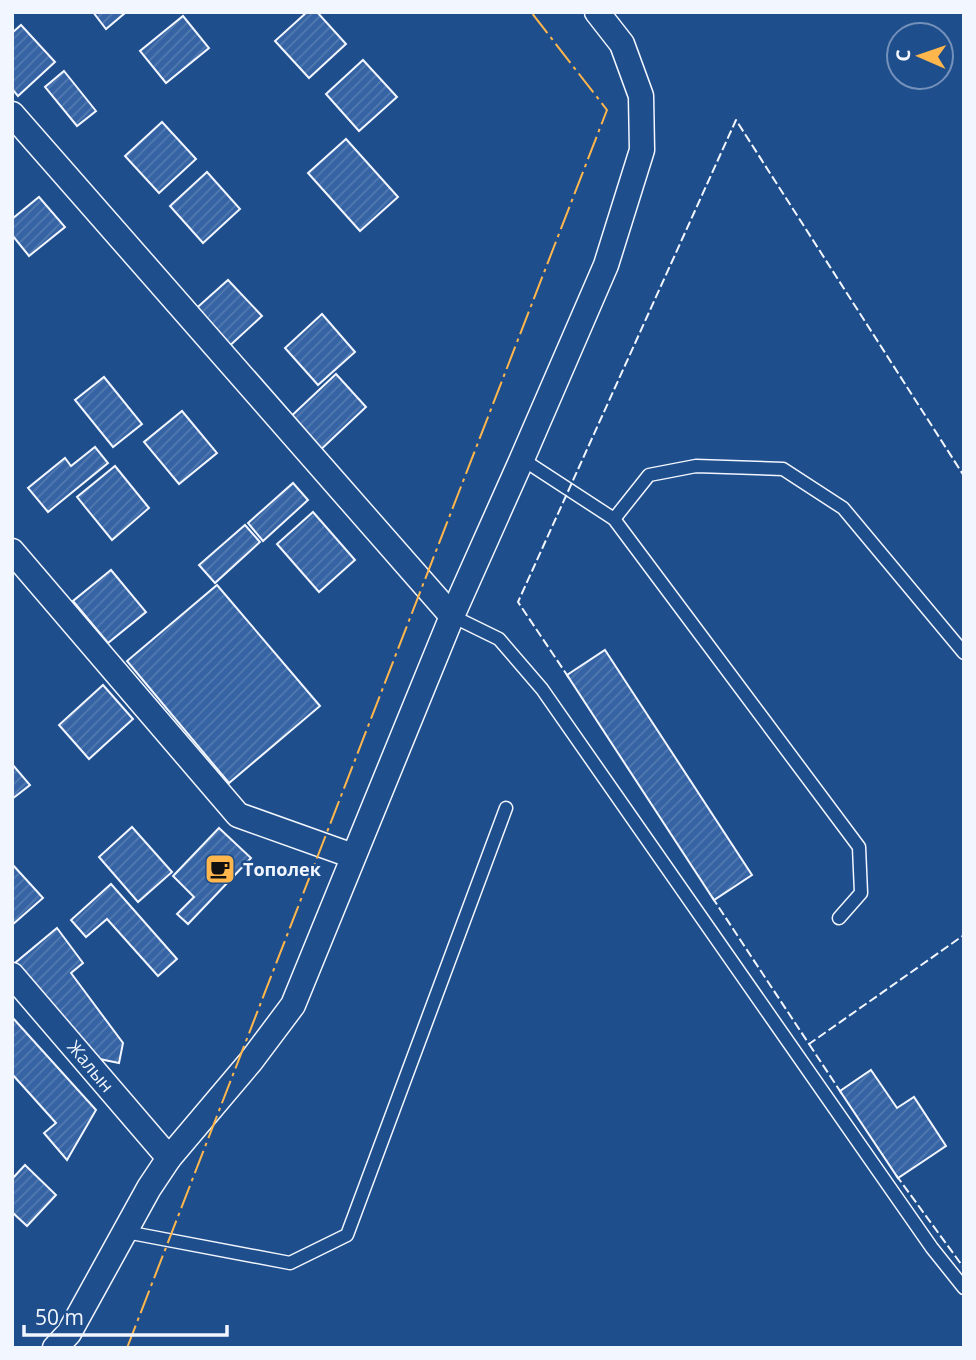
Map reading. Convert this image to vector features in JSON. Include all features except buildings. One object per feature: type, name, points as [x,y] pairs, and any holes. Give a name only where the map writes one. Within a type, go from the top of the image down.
[{"type":"street","points":[[55,1348],[69,1333],[149,1188],[169,1158],[251,1061],[293,1005],[452,616],[606,265],[642,150],[640,96],[622,44],[597,12]]},
{"type":"street","points":[[12,114],[452,616]]},
{"type":"street","points":[[12,551],[238,814],[354,856]]},
{"type":"street","name":"Жалын","points":[[12,975],[169,1158]]},
{"type":"lane","points":[[522,459],[614,519],[859,847],[861,893],[839,918]]},
{"type":"lane","points":[[614,519],[649,475],[696,466],[783,469],[843,508],[964,653]]},
{"type":"lane","points":[[452,616],[499,639],[542,689],[924,1237],[964,1288]]},
{"type":"lane","points":[[126,1232],[290,1263],[347,1235],[506,808]]},
{"type":"fence","points":[[569,678],[518,602],[736,120],[964,476]]},
{"type":"fence","points":[[712,897],[809,1044],[964,935]]},
{"type":"fence","points":[[809,1044],[842,1094]]},
{"type":"fence","points":[[896,1175],[964,1268]]},
{"type":"power","points":[[127,1348],[607,110],[531,12]]},
{"type":"place","name":"Тополек","points":[[220,869]]}]
